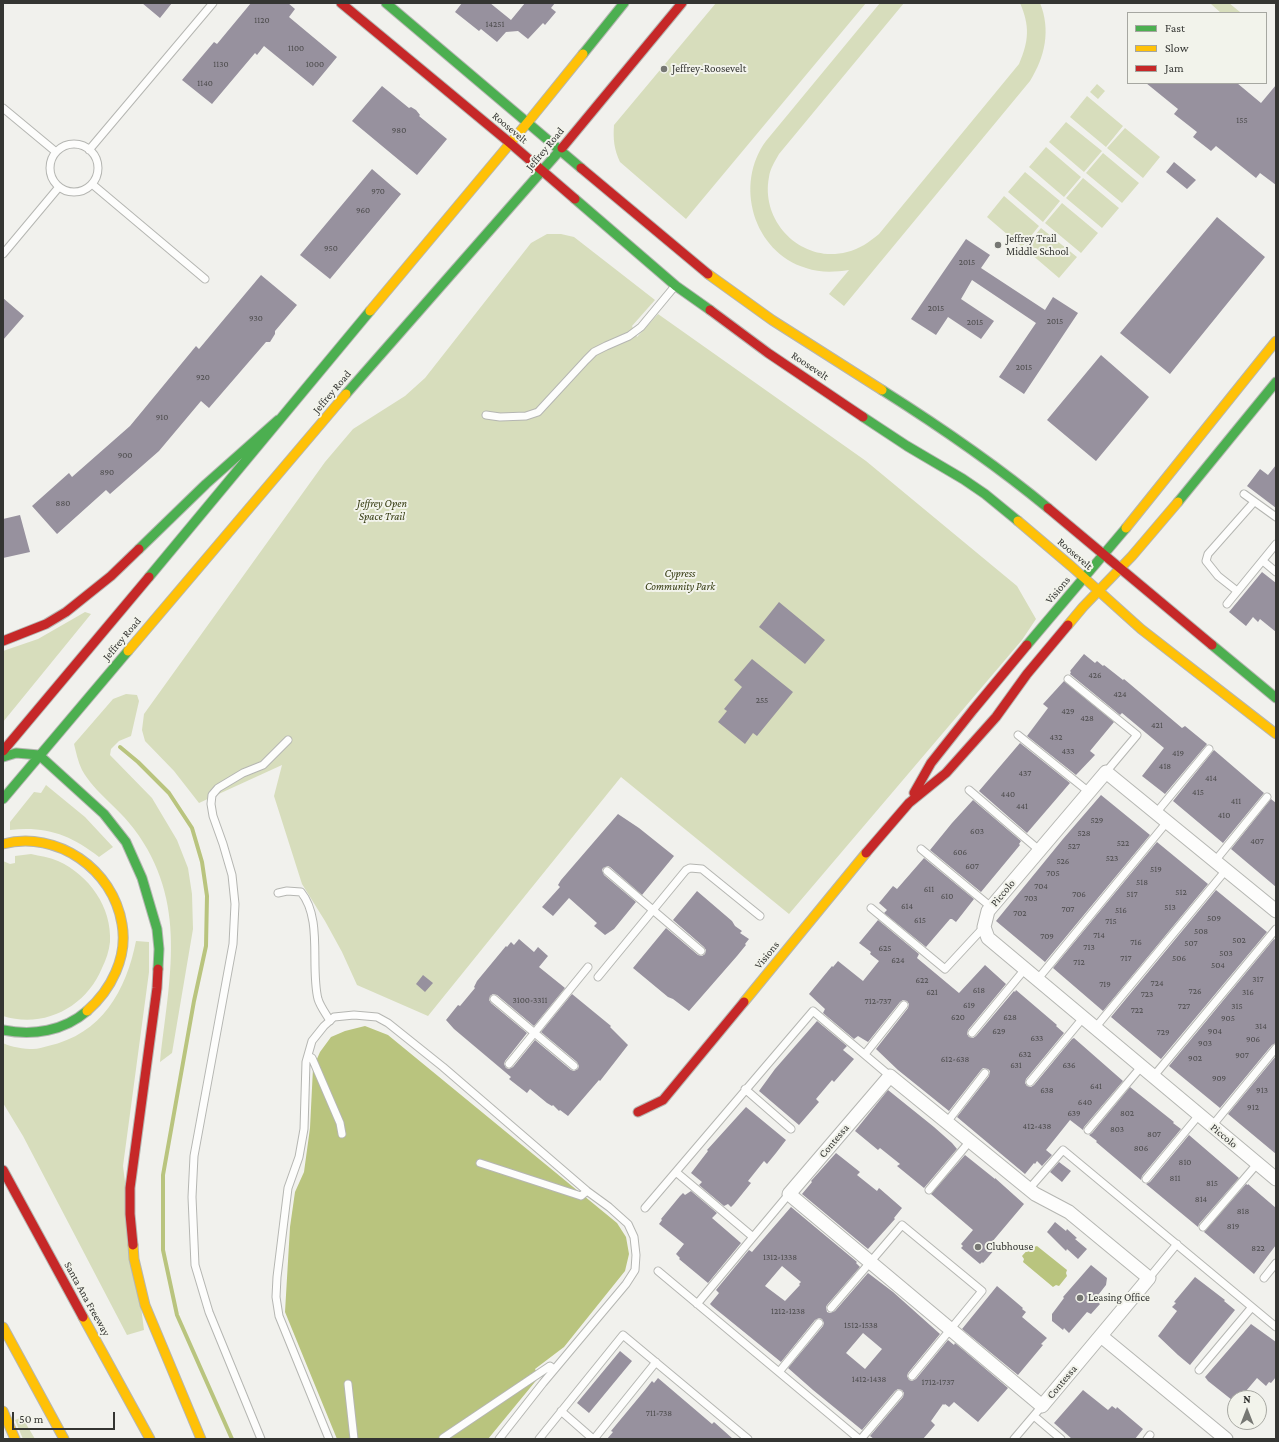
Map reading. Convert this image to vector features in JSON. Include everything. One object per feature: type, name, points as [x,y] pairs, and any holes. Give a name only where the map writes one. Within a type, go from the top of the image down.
[{"type":"main road","name":"Roosevelt","points":[[341,3],[510,143],[676,286],[768,353],[907,446],[963,479],[985,494],[1084,577],[1141,629],[1276,734]]},
{"type":"main road","name":"Roosevelt","points":[[386,3],[700,268],[735,295],[772,320],[946,432],[1030,493],[1276,698]]},
{"type":"main road","name":"Jeffrey Road","points":[[3,751],[528,122],[624,3]]},
{"type":"main road","name":"Jeffrey Road","points":[[3,799],[380,354],[560,150],[682,3]]},
{"type":"main road","name":"Visions","points":[[909,803],[931,763],[1104,554],[1276,341]]},
{"type":"main road","name":"Visions","points":[[638,1112],[663,1100],[884,832],[909,803],[946,772],[996,717],[1027,674],[1207,468],[1276,382]]},
{"type":"main road","points":[[3,641],[46,624],[66,612],[111,576],[206,484],[278,420]]},
{"type":"main road","points":[[3,757],[17,753],[39,755],[104,814],[126,842],[142,878],[157,929],[159,948],[157,988],[130,1188],[130,1214],[134,1259],[145,1305],[201,1439]]},
{"type":"main road","points":[[3,844],[18,841],[35,841],[53,844],[70,851],[85,861],[97,872],[119,909],[123,938],[122,952],[115,972],[100,998],[93,1006],[69,1023],[57,1028],[35,1033],[10,1032],[3,1030]]},
{"type":"main road","name":"Santa Ana Freeway","points":[[3,1170],[150,1439]]},
{"type":"main road","points":[[3,1327],[64,1439]]},
{"type":"main road","points":[[3,1410],[15,1439]]},
{"type":"street","name":"Piccolo","points":[[1106,772],[988,910],[984,927],[988,938],[1276,1179]]},
{"type":"street","points":[[1106,772],[1275,908]]},
{"type":"street","points":[[890,1076],[1029,1190],[1069,1212],[1149,1278]]},
{"type":"street","name":"Contessa","points":[[890,1076],[789,1194],[950,1330],[1038,1411],[1149,1278]]},
{"type":"street","points":[[1101,1336],[1226,1439]]},
{"type":"lane","points":[[90,150],[213,3]]},
{"type":"lane","points":[[3,108],[56,152]]},
{"type":"lane","points":[[72,144],[79,144],[90,150],[97,160],[98,167],[92,184],[82,191],[76,192],[64,190],[59,187],[51,176],[50,170],[53,157],[56,152],[61,148],[72,144]]},
{"type":"lane","points":[[92,184],[205,279]]},
{"type":"lane","points":[[3,254],[59,187]]},
{"type":"lane","points":[[486,416],[526,416],[538,412],[594,352],[630,336],[642,327],[676,286]]},
{"type":"lane","points":[[1244,494],[1276,517]]},
{"type":"lane","points":[[1237,592],[1218,576],[1206,561],[1208,554],[1254,502]]},
{"type":"lane","points":[[1227,604],[1276,544]]},
{"type":"lane","points":[[1263,560],[1276,572]]},
{"type":"lane","points":[[1068,679],[1137,735],[1106,772]]},
{"type":"lane","points":[[1018,735],[1089,792]]},
{"type":"lane","points":[[261,1439],[209,1312],[195,1265],[192,1197],[194,1156],[233,944],[236,904],[232,875],[213,816],[211,804],[212,795],[218,788],[239,776],[264,765],[288,740]]},
{"type":"lane","points":[[1156,813],[1209,749]]},
{"type":"lane","points":[[968,790],[1039,850]]},
{"type":"lane","points":[[1215,861],[1267,797]]},
{"type":"lane","points":[[1037,980],[1167,822]]},
{"type":"lane","points":[[921,849],[991,907]]},
{"type":"lane","points":[[598,977],[686,870],[690,868],[702,869],[760,916]]},
{"type":"lane","points":[[1095,1028],[1226,870]]},
{"type":"lane","points":[[607,871],[701,951]]},
{"type":"lane","points":[[278,893],[287,891],[301,892],[306,898],[311,916],[314,938],[318,1000],[330,1021]]},
{"type":"lane","points":[[871,908],[945,969],[984,927]]},
{"type":"lane","points":[[1153,1077],[1276,929]]},
{"type":"lane","points":[[509,1064],[588,967]]},
{"type":"lane","points":[[972,1034],[1025,970]]},
{"type":"lane","points":[[494,999],[574,1066]]},
{"type":"lane","points":[[865,1054],[904,1005]]},
{"type":"lane","points":[[645,1208],[813,1011],[890,1076]]},
{"type":"lane","points":[[329,1439],[279,1316],[276,1297],[288,1188],[299,1157],[304,1129],[306,1062],[312,1041],[334,1017],[354,1015],[378,1017],[388,1023],[449,1072],[587,1191],[609,1207],[628,1224],[634,1237],[636,1255],[635,1270],[626,1284],[554,1369],[499,1439]]},
{"type":"lane","points":[[1030,1082],[1083,1018]]},
{"type":"lane","points":[[1212,1126],[1276,1048]]},
{"type":"lane","points":[[308,1056],[312,1058],[340,1122],[342,1134]]},
{"type":"lane","points":[[1088,1130],[1141,1067]]},
{"type":"lane","points":[[947,1122],[985,1073]]},
{"type":"lane","points":[[745,1090],[791,1129]]},
{"type":"lane","points":[[1146,1179],[1199,1115]]},
{"type":"lane","points":[[929,1190],[970,1141]]},
{"type":"lane","points":[[1029,1190],[1063,1150],[1276,1327]]},
{"type":"lane","points":[[480,1163],[581,1196],[587,1191]]},
{"type":"lane","points":[[1203,1227],[1257,1164]]},
{"type":"lane","points":[[676,1172],[753,1237]]},
{"type":"lane","points":[[697,1304],[789,1194]]},
{"type":"lane","points":[[830,1308],[902,1225],[982,1292],[912,1376]]},
{"type":"lane","points":[[1149,1278],[1177,1244]]},
{"type":"lane","points":[[1264,1278],[1276,1263]]},
{"type":"lane","points":[[658,1271],[860,1439],[899,1394]]},
{"type":"lane","points":[[1199,1370],[1252,1307]]},
{"type":"lane","points":[[779,1372],[818,1323]]},
{"type":"lane","points":[[539,1439],[623,1334],[748,1439]]},
{"type":"lane","points":[[561,1412],[593,1439],[656,1362]]},
{"type":"lane","points":[[443,1438],[550,1366],[554,1369]]},
{"type":"lane","points":[[348,1384],[354,1439]]},
{"type":"lane","points":[[1014,1439],[1038,1411],[1061,1439]]},
{"type":"green space","points":[[716,3],[866,3],[686,219],[620,162],[614,144],[614,125]]},
{"type":"green space","points":[[880,3],[904,3],[779,154],[769,177],[768,194],[771,209],[778,224],[788,236],[800,245],[815,252],[830,254],[852,251],[879,234],[1019,64],[1025,48],[1027,34],[1027,26],[1020,3],[1040,3],[1045,23],[1045,43],[1043,53],[1030,81],[844,306],[829,294],[849,270],[828,272],[811,270],[788,260],[773,247],[762,232],[754,215],[751,196],[751,177],[756,158],[766,141]]},
{"type":"green space","points":[[1229,3],[1240,12],[1220,12],[1211,4]]},
{"type":"green space","points":[[1097,84],[1105,91],[1098,99],[1090,92]]},
{"type":"green space","points":[[1087,96],[1123,126],[1106,147],[1070,117]]},
{"type":"green space","points":[[1066,122],[1102,151],[1084,172],[1049,142]]},
{"type":"green space","points":[[1125,128],[1160,157],[1143,178],[1107,148]]},
{"type":"green space","points":[[1046,147],[1081,177],[1064,197],[1029,167]]},
{"type":"green space","points":[[1103,153],[1139,183],[1122,203],[1086,173]]},
{"type":"green space","points":[[1025,172],[1060,201],[1043,222],[1008,192]]},
{"type":"green space","points":[[1083,178],[1119,208],[1102,228],[1066,198]]},
{"type":"green space","points":[[1004,196],[1039,226],[1022,247],[987,217]]},
{"type":"green space","points":[[1062,203],[1098,233],[1081,253],[1045,223]]},
{"type":"green space","points":[[1041,228],[1077,257],[1059,278],[1024,248]]},
{"type":"green space","name":"Cypress Community Park","points":[[547,234],[561,234],[574,237],[655,300],[632,326],[637,337],[658,314],[866,461],[1017,586],[1036,619],[1022,640],[789,914],[621,777],[428,1016],[357,985],[342,952],[302,884],[274,796],[282,765],[199,803],[174,771],[145,741],[142,730],[144,714],[325,462],[353,429],[405,396],[425,378],[531,243]]},
{"type":"green space","points":[[85,612],[91,614],[3,722],[3,651],[38,639]]},
{"type":"green space","points":[[126,694],[137,695],[139,701],[131,736],[119,741],[111,749],[110,755],[152,798],[177,840],[188,868],[192,894],[193,929],[172,1053],[160,1062],[170,971],[171,941],[169,913],[163,884],[151,857],[134,829],[87,778],[78,760],[74,744],[113,699]]},
{"type":"green space","points":[[46,785],[85,817],[113,847],[99,857],[89,849],[58,834],[35,829],[10,830],[10,822],[34,792],[41,793]]},
{"type":"green space","points":[[31,854],[58,861],[69,867],[89,884],[103,905],[110,929],[110,942],[102,968],[95,982],[86,994],[62,1012],[48,1017],[18,1019],[3,1016],[3,861],[10,864],[15,863],[15,856]]},
{"type":"green space","points":[[136,941],[149,942],[149,972],[123,1166],[144,1330],[127,1335],[23,1136],[3,1103],[3,1043],[18,1048],[37,1049],[67,1040],[83,1032],[97,1021],[118,993],[126,977]]},
{"type":"green space","points":[[22,1417],[35,1439],[23,1439],[15,1420]]},
{"type":"shaded area","points":[[365,1026],[388,1035],[617,1223],[626,1237],[629,1254],[625,1271],[564,1347],[535,1369],[539,1377],[488,1439],[337,1439],[285,1312],[290,1227],[295,1192],[304,1172],[310,1128],[313,1068],[320,1052],[331,1037],[345,1031]]},
{"type":"shaded area","points":[[1031,1246],[1037,1246],[1067,1270],[1067,1276],[1059,1286],[1056,1285],[1053,1287],[1023,1262],[1024,1259],[1022,1256]]},
{"type":"building","points":[[142,3],[172,3],[160,18]]},
{"type":"building","points":[[251,3],[288,3],[295,9],[289,17],[337,57],[313,86],[264,46],[257,55],[255,53],[212,104],[182,80],[214,42],[217,44]]},
{"type":"building","points":[[462,3],[490,3],[511,20],[525,3],[555,3],[551,8],[556,12],[545,25],[543,23],[528,39],[518,31],[506,32],[497,42],[481,29],[479,31],[455,12]]},
{"type":"building","points":[[1147,84],[1238,84],[1261,103],[1276,85],[1276,185],[1260,173],[1256,178],[1216,146],[1211,151],[1193,137],[1197,132],[1174,114],[1178,109]]},
{"type":"building","points":[[382,86],[409,108],[411,107],[416,110],[420,115],[419,116],[447,139],[417,175],[352,121]]},
{"type":"building","points":[[1174,162],[1196,180],[1187,189],[1166,172]]},
{"type":"building","points":[[372,169],[401,194],[330,279],[300,255]]},
{"type":"building","points":[[1217,217],[1265,257],[1170,374],[1120,333]]},
{"type":"building","points":[[966,239],[990,255],[981,268],[1045,310],[1053,297],[1078,313],[1024,394],[999,377],[1036,323],[972,280],[961,299],[994,321],[981,339],[948,317],[936,335],[911,319]]},
{"type":"building","points":[[261,275],[297,305],[275,331],[275,334],[270,342],[266,342],[209,408],[201,401],[159,451],[110,494],[106,490],[57,534],[32,506],[69,473],[72,477],[130,426],[196,346],[199,349]]},
{"type":"building","points":[[3,298],[24,316],[3,340]]},
{"type":"building","points":[[1101,355],[1149,397],[1096,461],[1047,420]]},
{"type":"building","points":[[1276,465],[1276,508],[1247,486],[1260,469],[1268,475]]},
{"type":"building","points":[[20,515],[30,552],[3,558],[3,519]]},
{"type":"building","points":[[1262,572],[1276,583],[1276,632],[1260,619],[1258,622],[1253,617],[1246,626],[1229,612]]},
{"type":"building","points":[[779,602],[825,640],[805,664],[759,627]]},
{"type":"building","points":[[1084,654],[1095,663],[1097,661],[1123,680],[1124,679],[1182,728],[1185,726],[1207,744],[1165,794],[1142,776],[1164,748],[1122,713],[1120,715],[1070,674],[1070,671]]},
{"type":"building","points":[[752,659],[793,692],[757,736],[753,733],[745,744],[718,722],[727,711],[724,709],[742,687],[734,680]]},
{"type":"building","points":[[1064,681],[1114,722],[1090,751],[1095,755],[1076,775],[1027,736],[1048,708],[1043,704]]},
{"type":"building","points":[[1020,743],[1070,783],[1027,833],[979,791]]},
{"type":"building","points":[[1214,750],[1264,793],[1223,843],[1173,801]]},
{"type":"building","points":[[1101,795],[1150,835],[1045,962],[996,921]]},
{"type":"building","points":[[1271,799],[1276,803],[1276,887],[1231,849]]},
{"type":"building","points":[[973,800],[1021,841],[1019,844],[1020,845],[981,892],[930,850]]},
{"type":"building","points":[[618,814],[639,828],[674,856],[642,895],[610,867],[608,866],[603,868],[602,870],[604,875],[636,902],[614,929],[605,935],[594,926],[597,923],[569,898],[553,916],[542,907],[560,887],[558,885],[561,880]]},
{"type":"building","points":[[1157,842],[1208,884],[1103,1011],[1053,968]]},
{"type":"building","points":[[924,858],[974,899],[956,922],[950,919],[926,947],[884,913],[887,910],[879,903],[893,886],[897,889]]},
{"type":"building","points":[[1216,890],[1267,932],[1161,1059],[1111,1017]]},
{"type":"building","points":[[697,891],[732,921],[735,926],[742,931],[740,933],[749,939],[737,956],[689,1011],[668,997],[633,968],[666,928],[698,955],[702,956],[705,954],[706,950],[704,947],[673,920]]},
{"type":"building","points":[[878,920],[919,954],[917,958],[959,993],[985,965],[1006,984],[968,1030],[967,1034],[969,1037],[973,1038],[976,1036],[1016,990],[1057,1025],[1056,1026],[1064,1033],[1026,1079],[1025,1083],[1027,1086],[1031,1087],[1034,1085],[1074,1038],[1123,1081],[1083,1130],[1070,1120],[1046,1150],[1052,1155],[1042,1166],[1037,1161],[1025,1174],[957,1117],[989,1076],[990,1071],[988,1069],[983,1068],[981,1070],[949,1111],[898,1070],[876,1049],[908,1008],[909,1004],[907,1001],[903,1000],[900,1002],[868,1042],[858,1036],[854,1039],[823,1013],[825,1009],[809,994],[832,966],[833,967],[838,961],[863,981],[879,961],[870,954],[871,952],[859,943]]},
{"type":"building","points":[[519,939],[534,952],[538,947],[548,956],[539,967],[565,988],[534,1026],[497,995],[493,994],[490,996],[489,1000],[491,1003],[527,1033],[505,1061],[504,1064],[506,1068],[509,1069],[513,1067],[535,1040],[571,1070],[574,1071],[578,1069],[579,1066],[577,1062],[541,1032],[572,994],[611,1026],[610,1027],[628,1045],[600,1081],[599,1080],[568,1116],[560,1110],[559,1111],[553,1105],[552,1106],[547,1103],[530,1089],[527,1093],[509,1079],[511,1077],[454,1029],[446,1020],[475,988],[474,987],[477,981],[506,946],[507,947],[511,942],[514,945]]},
{"type":"building","points":[[1274,939],[1276,940],[1276,1043],[1272,1045],[1220,1108],[1169,1066]]},
{"type":"building","points":[[423,975],[433,983],[425,992],[416,984]]},
{"type":"building","points":[[817,1021],[847,1046],[843,1050],[854,1059],[834,1082],[832,1080],[816,1099],[819,1102],[799,1125],[759,1091],[775,1069]]},
{"type":"building","points":[[1276,1056],[1276,1154],[1228,1114]]},
{"type":"building","points":[[1130,1087],[1181,1129],[1142,1176],[1141,1180],[1089,1135]]},
{"type":"building","points":[[888,1090],[934,1127],[957,1149],[924,1188],[897,1166],[900,1164],[880,1148],[878,1150],[855,1131]]},
{"type":"building","points":[[746,1107],[786,1140],[767,1164],[764,1161],[748,1181],[751,1183],[734,1204],[731,1207],[728,1204],[724,1206],[699,1185],[702,1182],[691,1173],[708,1151],[707,1150]]},
{"type":"building","points":[[1189,1135],[1239,1178],[1198,1227],[1146,1184],[1150,1182]]},
{"type":"building","points":[[836,1153],[860,1172],[857,1175],[877,1191],[879,1188],[902,1208],[894,1218],[895,1219],[868,1249],[802,1194],[812,1182],[811,1181]]},
{"type":"building","points":[[965,1155],[995,1178],[1024,1204],[992,1242],[995,1245],[993,1248],[995,1249],[983,1263],[982,1262],[980,1264],[961,1248],[963,1246],[961,1244],[973,1230],[931,1194]]},
{"type":"building","points":[[1059,1162],[1071,1171],[1062,1182],[1050,1172]]},
{"type":"building","points":[[1246,1184],[1248,1184],[1276,1208],[1276,1245],[1254,1274],[1204,1232]]},
{"type":"building","points":[[691,1191],[717,1213],[712,1218],[741,1243],[708,1283],[679,1259],[680,1258],[676,1254],[684,1244],[659,1224],[662,1220],[661,1219],[680,1196],[683,1193],[685,1195]]},
{"type":"building","points":[[791,1207],[857,1262],[856,1263],[860,1267],[827,1305],[827,1312],[830,1313],[835,1311],[868,1273],[893,1292],[940,1334],[908,1373],[907,1376],[909,1380],[912,1381],[916,1379],[948,1340],[954,1345],[955,1343],[1008,1388],[978,1422],[954,1402],[949,1407],[943,1404],[931,1421],[935,1425],[923,1439],[874,1439],[870,1436],[903,1397],[904,1393],[902,1390],[898,1389],[895,1391],[862,1430],[788,1368],[823,1326],[824,1323],[822,1319],[819,1318],[815,1320],[781,1362],[710,1304],[719,1293],[716,1290],[749,1250],[752,1252]],"holes":[[[782,1266],[801,1282],[785,1301],[765,1286]],[[863,1333],[882,1349],[865,1369],[846,1353]]]},
{"type":"building","points":[[1055,1222],[1066,1231],[1067,1229],[1077,1238],[1075,1239],[1087,1249],[1078,1259],[1067,1249],[1066,1251],[1047,1232]]},
{"type":"building","name":"Leasing Office","points":[[1091,1265],[1107,1278],[1106,1285],[1095,1299],[1100,1304],[1091,1314],[1087,1312],[1069,1333],[1064,1328],[1063,1330],[1052,1321],[1052,1314],[1064,1298],[1063,1297]]},
{"type":"building","points":[[1195,1277],[1225,1300],[1224,1301],[1235,1310],[1190,1365],[1158,1336],[1177,1311],[1172,1307],[1176,1303],[1174,1302]]},
{"type":"building","points":[[997,1286],[1023,1308],[1022,1309],[1026,1312],[1022,1317],[1047,1338],[1018,1375],[962,1329]]},
{"type":"building","points":[[1251,1324],[1276,1342],[1276,1377],[1266,1386],[1257,1378],[1247,1390],[1227,1390],[1227,1396],[1205,1377]]},
{"type":"building","points":[[620,1351],[632,1361],[589,1413],[577,1403]]},
{"type":"building","points":[[658,1378],[712,1424],[714,1422],[733,1439],[607,1439],[613,1432],[611,1431],[652,1381],[654,1383]]},
{"type":"building","points":[[1083,1390],[1108,1410],[1112,1406],[1116,1409],[1117,1407],[1143,1429],[1135,1439],[1072,1439],[1054,1423]]},
{"type":"waterway","points":[[120,747],[138,762],[169,793],[192,828],[202,862],[207,896],[206,946],[194,1001],[163,1175],[163,1250],[177,1315],[232,1439]]},
{"type":"traffic: fast","points":[[386,3],[581,168]]},
{"type":"traffic: fast","points":[[583,54],[624,3]]},
{"type":"traffic: fast","points":[[346,394],[562,148]]},
{"type":"traffic: fast","points":[[575,199],[676,286],[710,310]]},
{"type":"traffic: fast","points":[[149,577],[370,311]]},
{"type":"traffic: fast","points":[[1178,502],[1276,382]]},
{"type":"traffic: fast","points":[[882,390],[967,446],[1048,508]]},
{"type":"traffic: fast","points":[[863,417],[907,446],[963,479],[985,494],[1018,521]]},
{"type":"traffic: fast","points":[[139,549],[206,484],[278,420]]},
{"type":"traffic: fast","points":[[1027,645],[1126,528]]},
{"type":"traffic: fast","points":[[1212,645],[1276,698]]},
{"type":"traffic: fast","points":[[3,799],[128,651]]},
{"type":"traffic: fast","points":[[3,757],[16,753],[39,755],[104,814],[126,842],[142,878],[157,929],[159,949],[158,969]]},
{"type":"traffic: fast","points":[[3,1030],[14,1032],[37,1032],[48,1030],[68,1023],[87,1011]]},
{"type":"traffic: slow","points":[[370,311],[583,54]]},
{"type":"traffic: slow","points":[[708,274],[772,320],[882,390]]},
{"type":"traffic: slow","points":[[1126,528],[1276,341]]},
{"type":"traffic: slow","points":[[128,651],[346,394]]},
{"type":"traffic: slow","points":[[1068,625],[1083,607],[1132,556],[1178,502]]},
{"type":"traffic: slow","points":[[1018,521],[1141,629],[1276,734]]},
{"type":"traffic: slow","points":[[3,844],[23,841],[43,843],[62,849],[79,858],[95,871],[107,886],[117,904],[122,924],[123,936],[120,960],[110,983],[96,1003],[87,1011]]},
{"type":"traffic: slow","points":[[744,1002],[866,853]]},
{"type":"traffic: slow","points":[[133,1245],[134,1259],[145,1305],[201,1439]]},
{"type":"traffic: slow","points":[[83,1317],[150,1439]]},
{"type":"traffic: slow","points":[[3,1327],[64,1439]]},
{"type":"traffic: slow","points":[[3,1411],[15,1439]]},
{"type":"traffic: jam","points":[[341,3],[575,199]]},
{"type":"traffic: jam","points":[[562,148],[682,3]]},
{"type":"traffic: jam","points":[[581,168],[708,274]]},
{"type":"traffic: jam","points":[[710,310],[768,353],[863,417]]},
{"type":"traffic: jam","points":[[1048,508],[1212,645]]},
{"type":"traffic: jam","points":[[3,641],[46,624],[66,612],[111,576],[139,549]]},
{"type":"traffic: jam","points":[[3,751],[149,577]]},
{"type":"traffic: jam","points":[[866,853],[909,803],[946,773],[996,717],[1027,674],[1068,625]]},
{"type":"traffic: jam","points":[[914,793],[931,763],[1027,645]]},
{"type":"traffic: jam","points":[[133,1245],[130,1214],[130,1188],[157,988],[158,969]]},
{"type":"traffic: jam","points":[[638,1112],[663,1100],[744,1002]]},
{"type":"traffic: jam","points":[[3,1170],[83,1317]]},
{"type":"place","name":"Jeffrey-Roosevelt","points":[[664,69]]},
{"type":"place","name":"Jeffrey Trail Middle School","points":[[998,245]]},
{"type":"place","name":"Clubhouse","points":[[978,1247]]},
{"type":"place","name":"Leasing Office","points":[[1080,1298]]},
{"type":"park label","name":"Jeffrey Open Space Trail","points":[[382,510]]}]
